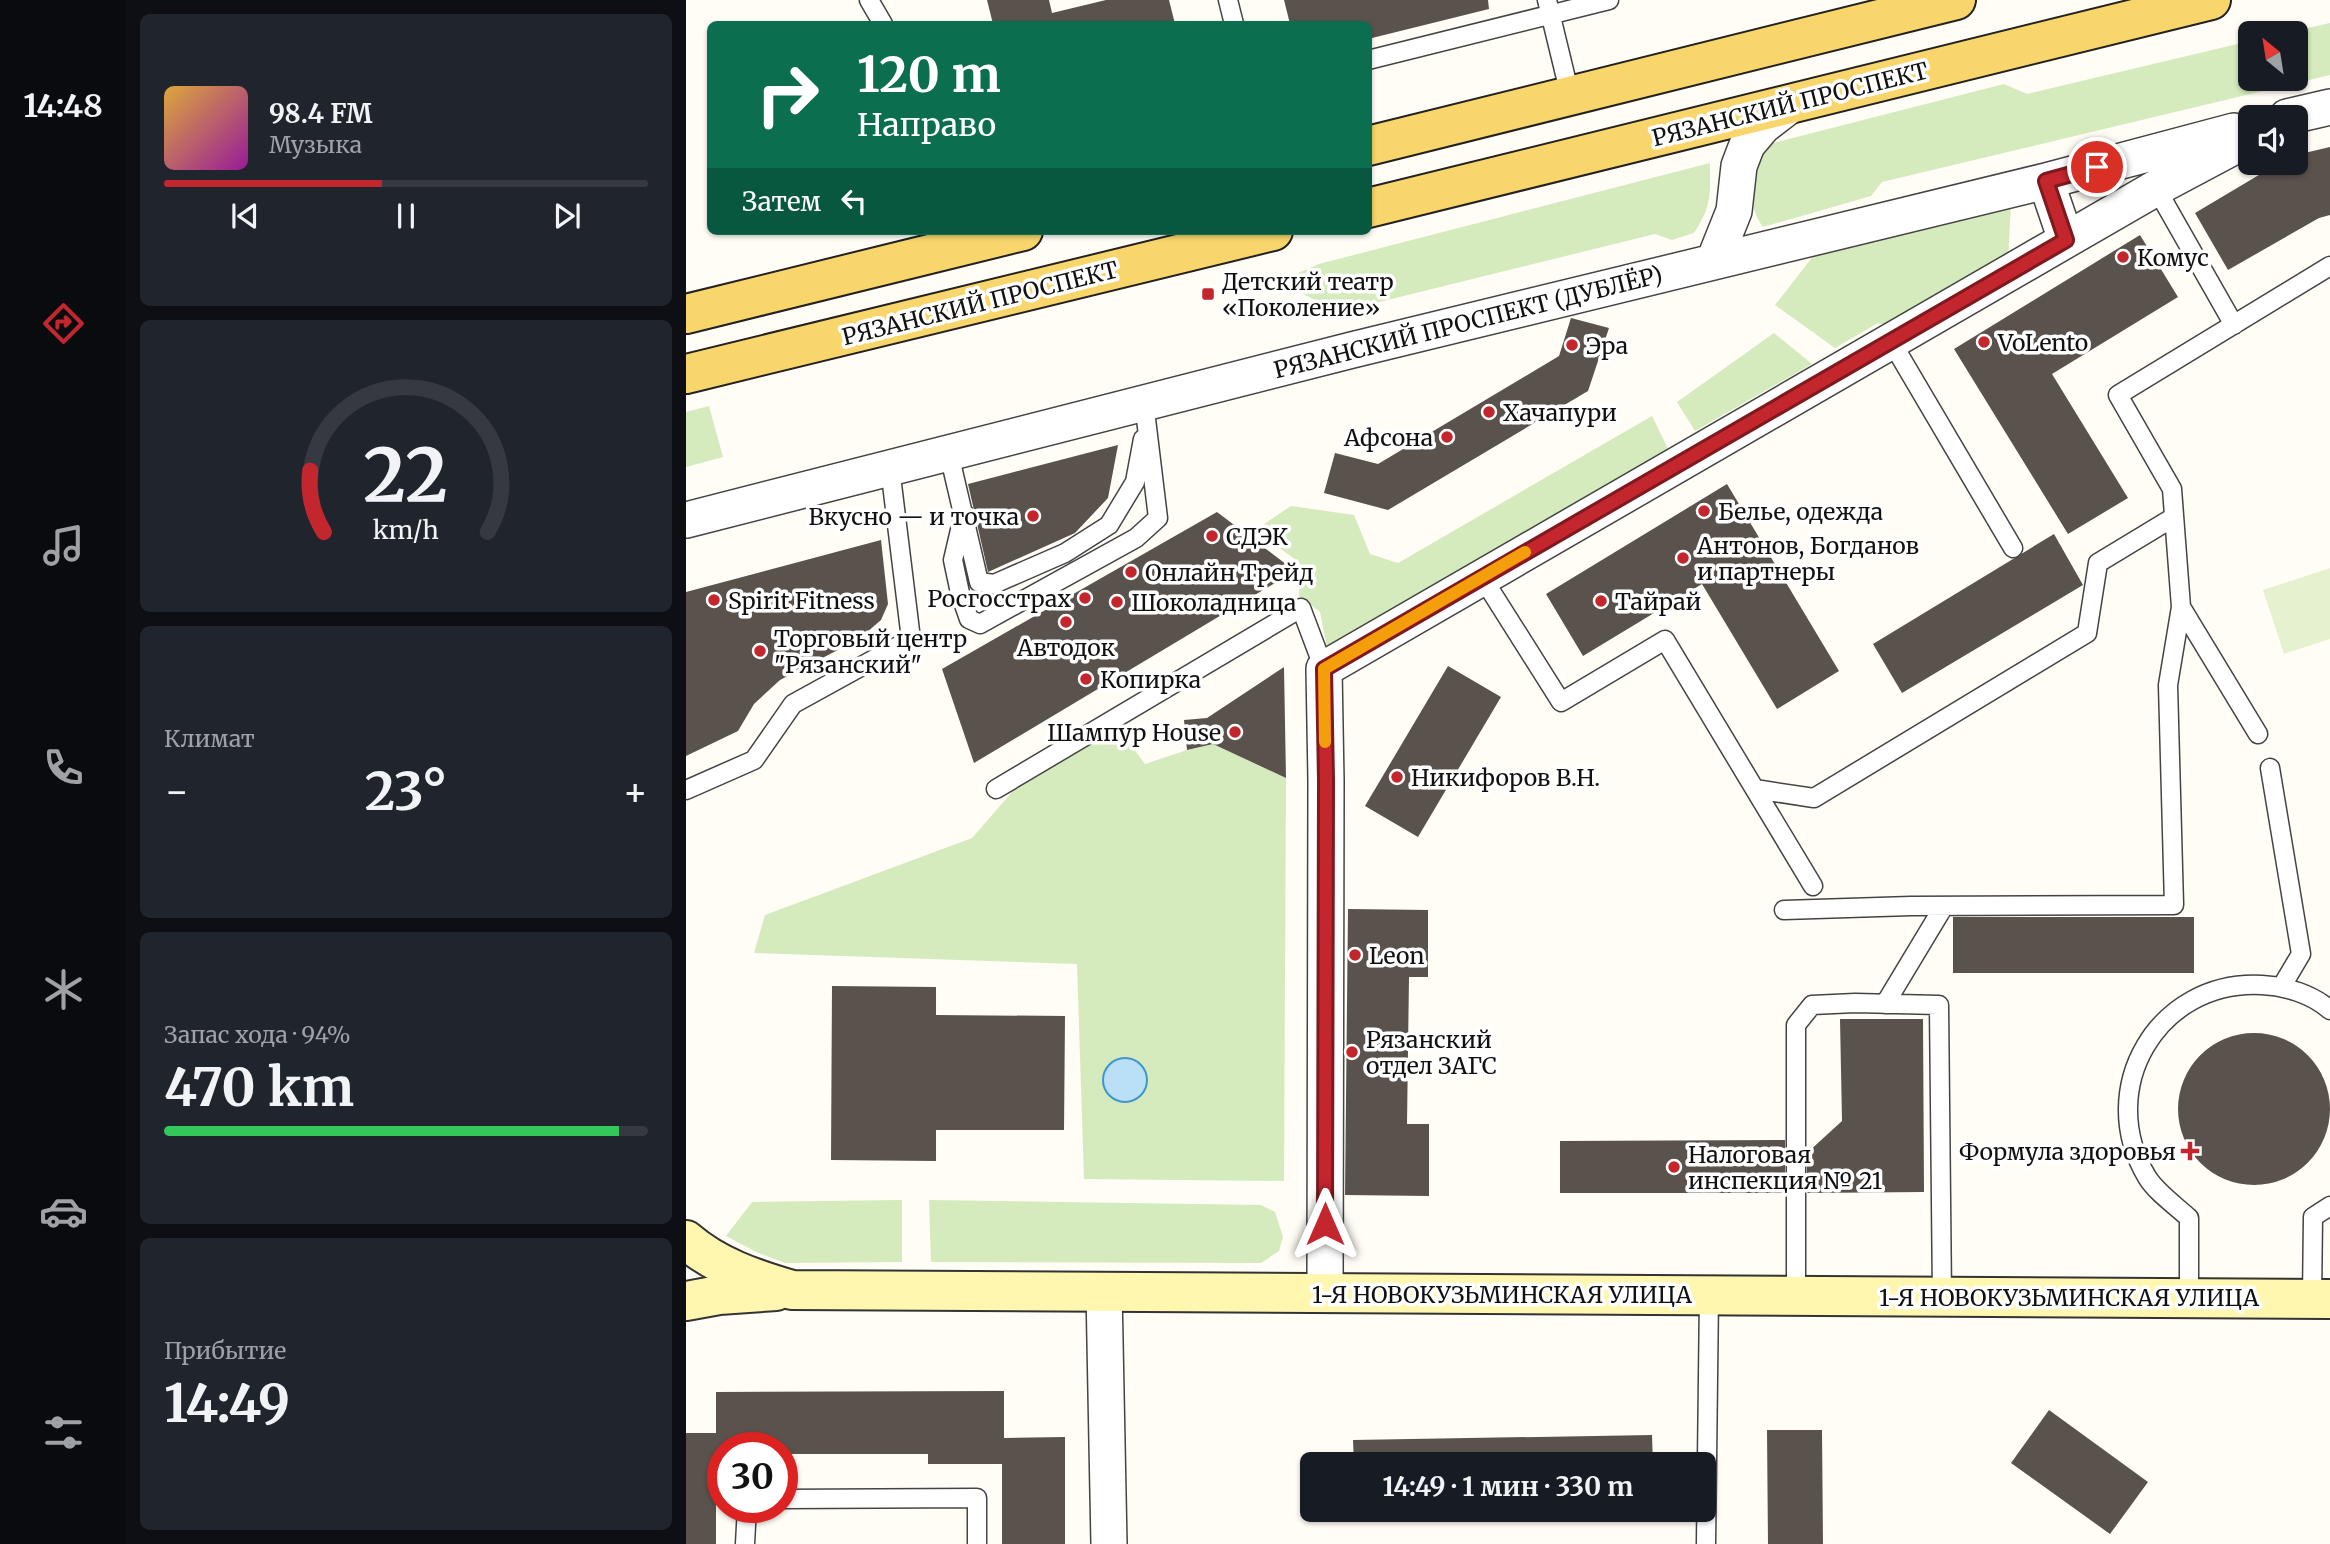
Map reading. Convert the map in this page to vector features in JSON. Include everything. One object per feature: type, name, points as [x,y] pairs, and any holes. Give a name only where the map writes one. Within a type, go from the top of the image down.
[{"type":"main road","points":[[1372,145],[1914,5],[1956,0]]},
{"type":"main road","name":"РЯЗАНСКИЙ ПРОСПЕКТ","points":[[1372,207],[2210,0]]},
{"type":"main road","points":[[686,314],[1007,235]]},
{"type":"main road","name":"РЯЗАНСКИЙ ПРОСПЕКТ","points":[[686,374],[1257,235]]},
{"type":"street","points":[[1714,261],[1734,211],[1739,166],[1747,145],[1763,126],[1793,103]]},
{"type":"street","points":[[2308,112],[2330,107]]},
{"type":"street","name":"РЯЗАНСКИЙ ПРОСПЕКТ (ДУБЛЁР)","points":[[686,520],[949,454],[1146,411],[1714,261],[2046,181],[2238,130]]},
{"type":"street","points":[[1325,1293],[1324,669],[2156,188],[2238,144]]},
{"type":"street","points":[[2046,181],[2066,240]]},
{"type":"street","points":[[686,298],[743,300]]},
{"type":"street","name":"1-Я НОВОКУЗЬМИНСКАЯ УЛИЦА","points":[[688,1246],[757,1280],[792,1290],[2321,1299]]},
{"type":"street","points":[[686,1301],[719,1295],[792,1290]]},
{"type":"street","points":[[1104,1291],[1109,1544]]},
{"type":"lane","points":[[869,0],[881,21]]},
{"type":"lane","points":[[1228,0],[1233,21]]},
{"type":"lane","points":[[1372,60],[1549,7],[1609,0]]},
{"type":"lane","points":[[1549,7],[1570,96]]},
{"type":"lane","points":[[2156,188],[2234,324]]},
{"type":"lane","points":[[1784,910],[2174,905],[2168,685],[2181,607],[2172,489],[2118,396],[2330,266]]},
{"type":"lane","points":[[1891,341],[2014,548]]},
{"type":"lane","points":[[964,513],[953,560],[969,619],[980,624],[1136,538],[1158,518],[1146,411]]},
{"type":"lane","points":[[949,454],[979,582],[994,584],[1065,553],[1109,525],[1135,482],[1146,411]]},
{"type":"lane","points":[[686,790],[754,760],[793,704],[911,639],[890,468]]},
{"type":"lane","points":[[1755,789],[1814,798],[2087,633],[2098,563],[2174,517]]},
{"type":"lane","points":[[1482,577],[1560,702],[1665,640],[1813,887]]},
{"type":"lane","points":[[2181,607],[2258,734]]},
{"type":"lane","points":[[996,789],[1301,608],[1324,669]]},
{"type":"lane","points":[[2270,768],[2301,954],[2282,986]]},
{"type":"lane","points":[[1885,1004],[1944,906]]},
{"type":"lane","points":[[2189,1298],[2189,1218],[2148,1179],[2130,1139],[2128,1095],[2140,1053],[2166,1017],[2196,997],[2238,984],[2282,986],[2322,1003],[2330,1010]]},
{"type":"lane","points":[[1796,1296],[1796,1024],[1812,1005],[1939,1004],[1942,1297]]},
{"type":"lane","points":[[2321,1299],[2313,1217],[2330,1206]]},
{"type":"lane","points":[[1706,1544],[1709,1295]]},
{"type":"lane","points":[[798,1499],[977,1497],[977,1544]]},
{"type":"lane","points":[[745,1544],[746,1523]]},
{"type":"green space","points":[[2330,23],[2330,75],[2308,80],[2308,28]]},
{"type":"green space","points":[[2238,44],[2238,91],[2263,91],[1882,182],[1871,196],[1763,227],[1758,218],[1752,197],[1753,174],[1765,145],[2004,84],[2027,94]]},
{"type":"green space","points":[[1710,163],[1710,192],[1704,215],[1694,233],[1672,240],[1655,234],[1339,312],[1287,286],[1284,279],[1319,264]]},
{"type":"green space","points":[[2011,205],[2008,260],[1901,330],[1878,323],[1835,348],[1775,305],[1814,255]]},
{"type":"green space","points":[[1774,333],[1812,364],[1695,431],[1677,402]]},
{"type":"green space","points":[[709,406],[723,457],[686,467],[686,412]]},
{"type":"green space","points":[[1652,416],[1671,455],[1329,658],[1320,612],[1299,596],[1300,563],[1255,530],[1291,506],[1354,515],[1370,554],[1398,563]]},
{"type":"green space","points":[[2330,568],[2330,639],[2284,654],[2263,590]]},
{"type":"green space","points":[[1116,725],[1145,764],[1213,744],[1286,778],[1284,1181],[1084,1179],[1077,964],[754,953],[765,915],[972,838],[1027,775]]},
{"type":"green space","points":[[902,1200],[902,1262],[785,1263],[758,1253],[726,1236],[752,1202]]},
{"type":"green space","points":[[929,1200],[1261,1205],[1275,1212],[1283,1237],[1279,1251],[1261,1263],[931,1262]]},
{"type":"water","points":[[1125,1058],[1134,1059],[1141,1064],[1146,1071],[1146,1089],[1141,1096],[1134,1101],[1125,1102],[1116,1101],[1109,1096],[1104,1089],[1103,1080],[1104,1071],[1109,1064],[1116,1059]]},
{"type":"building","points":[[987,0],[1049,0],[1052,13],[1106,0],[1169,0],[1174,21],[992,21]]},
{"type":"building","points":[[1284,0],[1488,0],[1489,9],[1372,38],[1372,21],[1289,21]]},
{"type":"building","points":[[2330,147],[2330,215],[2319,218],[2228,270],[2195,213],[2259,175],[2308,175],[2308,152]]},
{"type":"building","points":[[2140,235],[2178,297],[2052,374],[2128,498],[2068,534],[1954,349]]},
{"type":"building","points":[[1571,318],[1609,328],[1588,391],[1388,510],[1324,493],[1335,453],[1378,464],[1559,356]]},
{"type":"building","name":"Вкусно — и точка","points":[[1118,445],[1108,498],[1075,533],[988,572],[968,484]]},
{"type":"building","points":[[1727,484],[1839,671],[1777,709],[1702,584],[1583,656],[1546,594]]},
{"type":"building","points":[[1217,512],[1295,571],[974,763],[942,669]]},
{"type":"building","points":[[2054,534],[2083,585],[1902,693],[1873,644]]},
{"type":"building","name":"Торговый центр \"Рязанский\"","points":[[881,540],[888,604],[881,620],[859,639],[780,680],[754,704],[738,731],[686,756],[686,592]]},
{"type":"building","points":[[1448,666],[1501,697],[1418,837],[1365,806]]},
{"type":"building","name":"Шампур House","points":[[1284,667],[1286,778],[1213,744],[1187,750],[1184,720],[1207,718]]},
{"type":"building","points":[[1348,909],[1428,910],[1428,977],[1409,977],[1407,1124],[1429,1124],[1429,1196],[1345,1195]]},
{"type":"building","points":[[1953,917],[2194,917],[2194,973],[1953,973]]},
{"type":"building","points":[[832,986],[936,987],[936,1015],[1065,1016],[1064,1130],[936,1130],[936,1161],[831,1160]]},
{"type":"building","points":[[1840,1019],[1923,1019],[1924,1192],[1807,1193],[1807,1153],[1842,1121]]},
{"type":"building","points":[[2254,1033],[2283,1039],[2308,1055],[2324,1080],[2330,1109],[2324,1138],[2308,1163],[2283,1179],[2254,1185],[2225,1179],[2200,1163],[2184,1138],[2178,1109],[2184,1080],[2200,1055],[2225,1039]]},
{"type":"building","name":"Налоговая инспекция № 21","points":[[1785,1140],[1785,1193],[1560,1193],[1560,1141]]},
{"type":"building","points":[[1004,1391],[1004,1438],[1065,1437],[1065,1544],[1002,1544],[1002,1464],[928,1464],[928,1454],[798,1454],[798,1432],[716,1432],[716,1392]]},
{"type":"building","points":[[2049,1410],[2148,1482],[2110,1534],[2011,1463]]},
{"type":"building","points":[[1767,1430],[1822,1430],[1823,1544],[1768,1544]]},
{"type":"building","points":[[686,1433],[707,1433],[707,1523],[716,1523],[716,1544],[686,1544]]},
{"type":"building","points":[[1652,1435],[1653,1452],[1353,1452],[1353,1440]]},
{"type":"slow traffic","points":[[1325,742],[1324,669],[1525,552]]},
{"type":"place","name":"Комус","points":[[2123,257]]},
{"type":"place","name":"Детский театр «Поколение»","points":[[1208,294]]},
{"type":"place","name":"VoLento","points":[[1984,342]]},
{"type":"place","name":"Эра","points":[[1572,345]]},
{"type":"place","name":"Хачапури","points":[[1489,412]]},
{"type":"place","name":"Афсона","points":[[1447,437]]},
{"type":"place","name":"Белье, одежда","points":[[1704,511]]},
{"type":"place","name":"Вкусно — и точка","points":[[1033,516]]},
{"type":"place","name":"СДЭК","points":[[1212,536]]},
{"type":"place","name":"Антонов, Богданов и партнеры","points":[[1683,558]]},
{"type":"place","name":"Онлайн Трейд","points":[[1131,572]]},
{"type":"place","name":"Росгосстрах","points":[[1085,598]]},
{"type":"place","name":"Spirit Fitness","points":[[714,600]]},
{"type":"place","name":"Тайрай","points":[[1601,601]]},
{"type":"place","name":"Шоколадница","points":[[1117,602]]},
{"type":"place","name":"Автодок","points":[[1066,622]]},
{"type":"place","name":"Торговый центр \"Рязанский\"","points":[[760,651]]},
{"type":"place","name":"Копирка","points":[[1086,679]]},
{"type":"place","name":"Шампур House","points":[[1235,732]]},
{"type":"place","name":"Никифоров В.Н.","points":[[1397,777]]},
{"type":"place","name":"Leon","points":[[1355,955]]},
{"type":"place","name":"Рязанский отдел ЗАГС","points":[[1352,1052]]},
{"type":"place","name":"Формула здоровья","points":[[2190,1151]]},
{"type":"place","name":"Налоговая инспекция № 21","points":[[1674,1167]]},
{"type":"route","points":[[1325,1224],[1324,669],[2066,240],[2046,181],[2097,167]]}]
